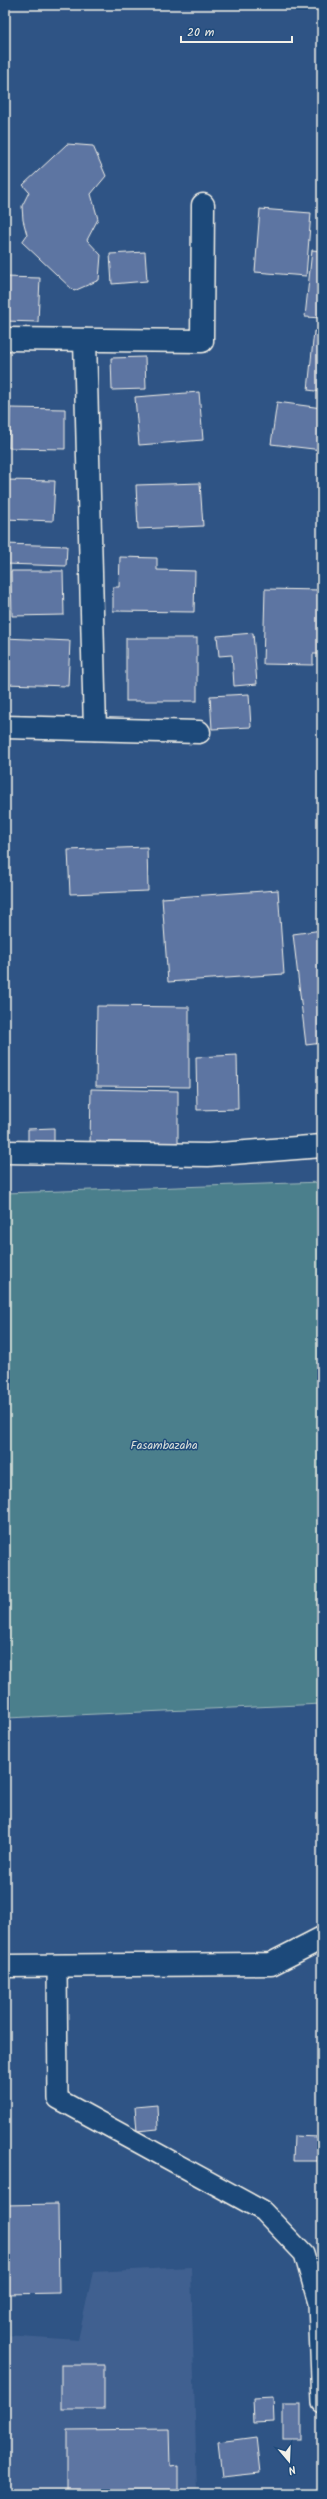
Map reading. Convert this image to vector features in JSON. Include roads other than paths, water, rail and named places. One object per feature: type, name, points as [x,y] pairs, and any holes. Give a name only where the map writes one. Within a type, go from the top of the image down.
[{"type":"street","points":[[5,339],[202,341],[203,205]]},
{"type":"street","points":[[85,340],[94,729]]},
{"type":"street","points":[[5,727],[199,732]]},
{"type":"street","points":[[5,1152],[208,1156],[322,1146]]},
{"type":"street","points":[[5,1966],[271,1964],[322,1938]]},
{"type":"lane","points":[[57,1966],[58,2099],[263,2212],[304,2254],[318,2304],[322,2403]]},
{"type":"park label","name":"Fasambazaha","points":[[164,1445]]}]
